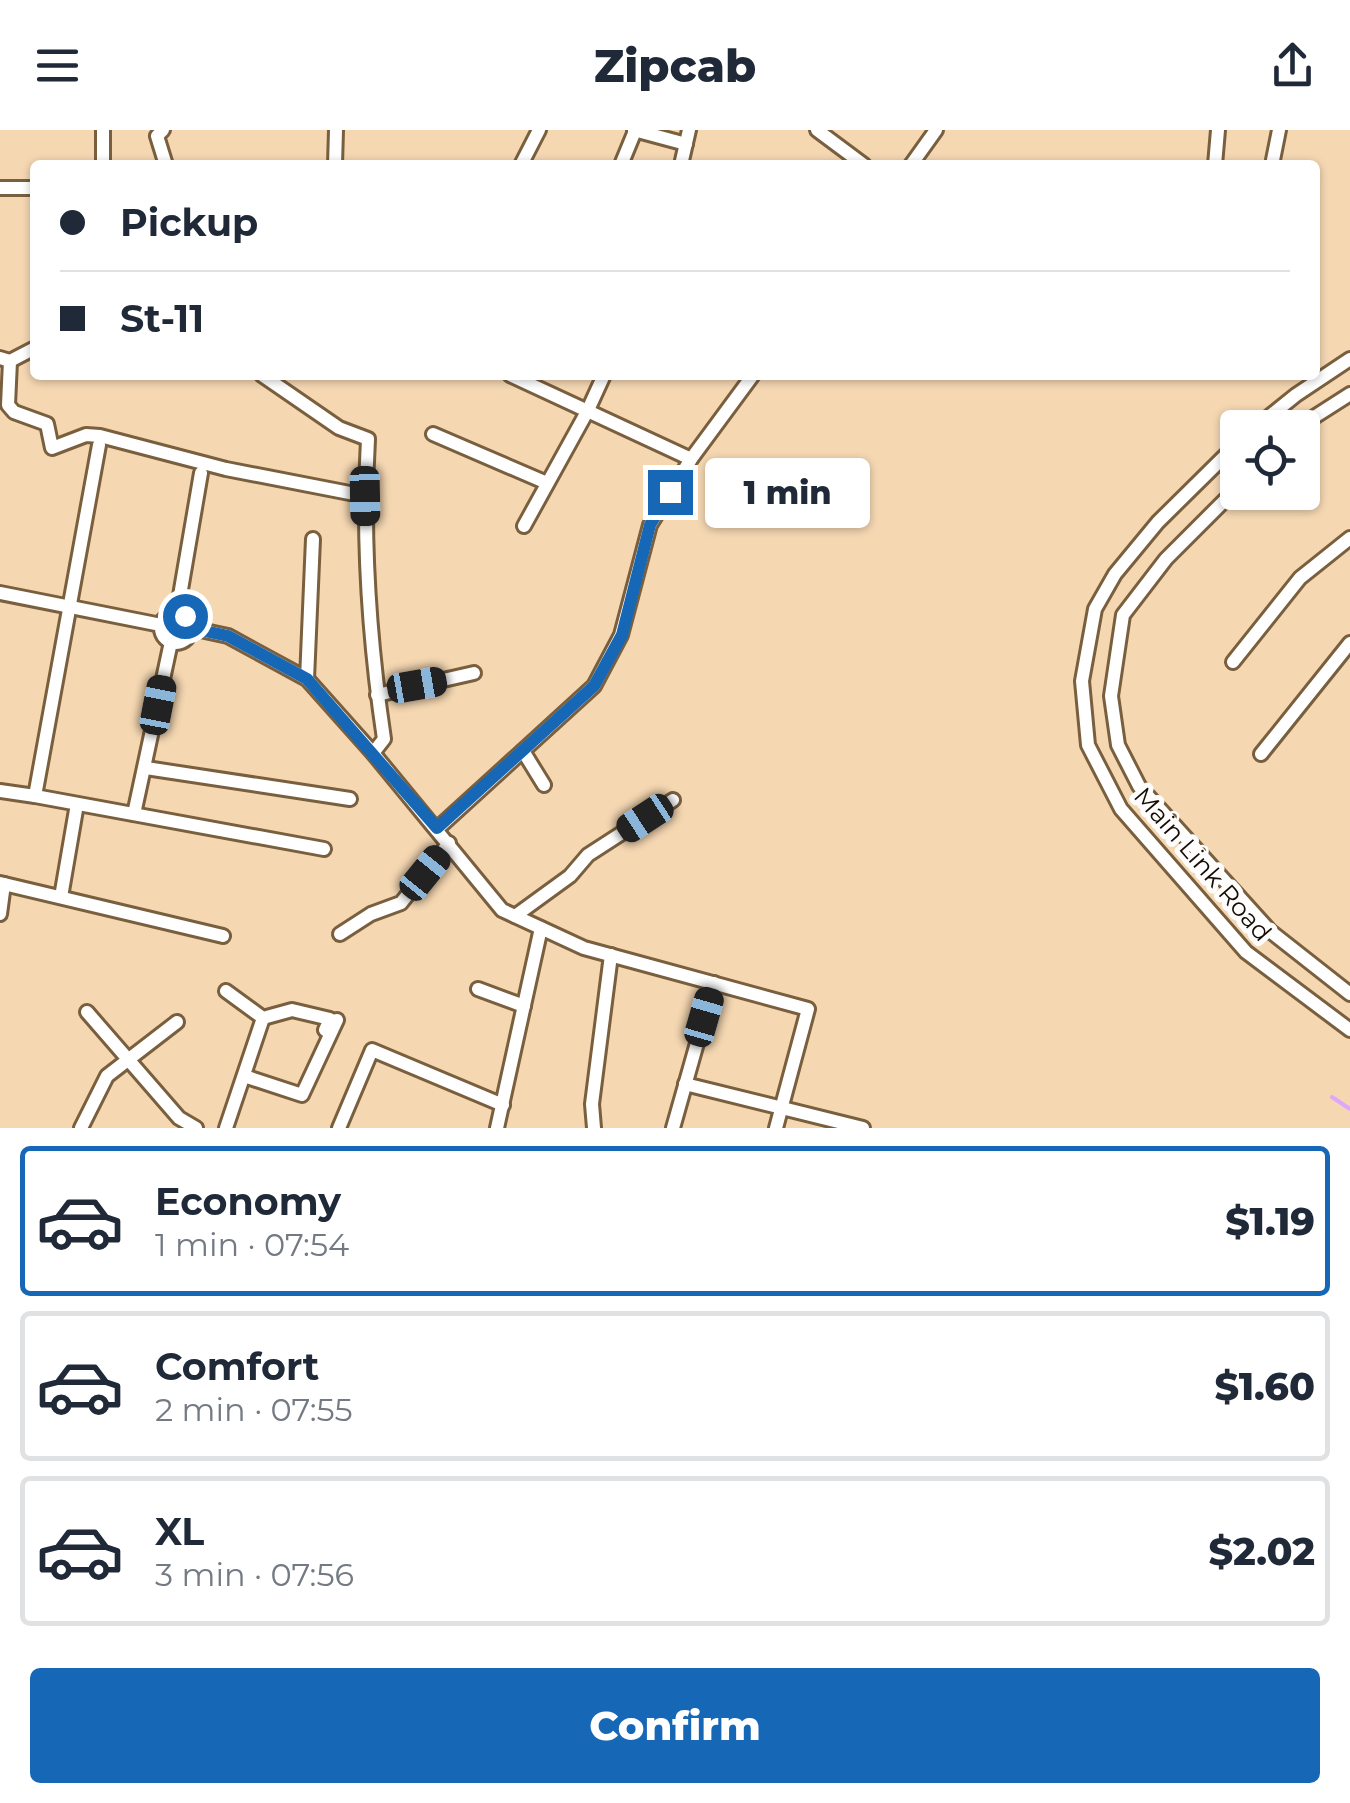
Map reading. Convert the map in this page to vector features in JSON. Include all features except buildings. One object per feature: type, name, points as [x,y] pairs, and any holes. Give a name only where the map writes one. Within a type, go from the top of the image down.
[{"type":"street","points":[[103,130],[103,160]]},
{"type":"street","points":[[163,130],[157,136],[164,160]]},
{"type":"street","points":[[335,160],[336,130]]},
{"type":"street","points":[[523,160],[538,130]]},
{"type":"street","points":[[622,160],[634,130],[687,137]]},
{"type":"street","points":[[816,130],[857,160]]},
{"type":"street","points":[[915,160],[936,130]]},
{"type":"street","points":[[1215,160],[1218,130]]},
{"type":"street","points":[[1273,160],[1279,130]]},
{"type":"street","points":[[0,188],[30,188]]},
{"type":"street","points":[[30,350],[5,359],[8,405],[14,412],[47,424],[52,448],[86,435],[100,436],[226,469],[365,496]]},
{"type":"street","points":[[1320,379],[1350,359]]},
{"type":"street","points":[[269,380],[340,428],[368,439],[367,620],[384,739],[374,752]]},
{"type":"street","points":[[521,380],[691,459]]},
{"type":"street","points":[[524,526],[602,380]]},
{"type":"street","points":[[437,828],[594,686],[622,635],[650,525],[691,459],[748,380]]},
{"type":"street","points":[[1277,410],[1318,380]]},
{"type":"street","points":[[1320,413],[1350,394]]},
{"type":"street","points":[[433,434],[548,483]]},
{"type":"street","points":[[35,796],[98,445]]},
{"type":"street","name":"Main Link Road","points":[[1220,462],[1158,522],[1115,574],[1096,610],[1082,681],[1088,745],[1120,809],[1246,952],[1350,1030]]},
{"type":"street","points":[[177,614],[201,473]]},
{"type":"street","name":"Main Link Road","points":[[1220,505],[1166,558],[1123,614],[1111,696],[1118,745],[1139,786],[1270,931],[1350,994]]},
{"type":"street","points":[[1234,662],[1300,578],[1350,538]]},
{"type":"street","points":[[307,679],[313,539]]},
{"type":"street","points":[[0,593],[161,625]]},
{"type":"street","points":[[177,614],[185,616],[191,628],[185,641],[171,642],[164,637],[161,625],[167,616],[177,614]]},
{"type":"street","points":[[191,628],[228,636],[307,679],[374,752],[502,910],[584,948],[808,1009],[776,1128]]},
{"type":"street","points":[[134,814],[171,642]]},
{"type":"street","points":[[1261,754],[1350,643]]},
{"type":"street","points":[[377,695],[474,673]]},
{"type":"street","points":[[523,751],[544,785]]},
{"type":"street","points":[[146,768],[350,800]]},
{"type":"street","points":[[0,791],[324,849]]},
{"type":"street","points":[[515,916],[570,876],[588,855],[673,800]]},
{"type":"street","points":[[61,898],[77,804]]},
{"type":"street","points":[[340,934],[371,914],[401,902],[449,844]]},
{"type":"street","points":[[0,914],[2,884],[223,936]]},
{"type":"street","points":[[496,1128],[541,928]]},
{"type":"street","points":[[594,1128],[592,1104],[611,955]]},
{"type":"street","points":[[673,1128],[714,983]]},
{"type":"street","points":[[478,989],[524,1006]]},
{"type":"street","points":[[226,992],[263,1018],[297,1010],[330,1019],[325,1030]]},
{"type":"street","points":[[87,1012],[179,1118],[196,1128]]},
{"type":"street","points":[[226,1128],[263,1018]]},
{"type":"street","points":[[244,1076],[302,1096],[337,1020]]},
{"type":"street","points":[[81,1128],[101,1084],[177,1022]]},
{"type":"street","points":[[339,1128],[372,1050],[503,1105]]},
{"type":"street","points":[[686,1084],[863,1128]]},
{"type":"waterway","points":[[1332,1097],[1350,1109]]},
{"type":"route","points":[[185,616],[191,628],[228,636],[307,679],[437,828],[594,686],[622,635],[650,525],[670,492]]}]
